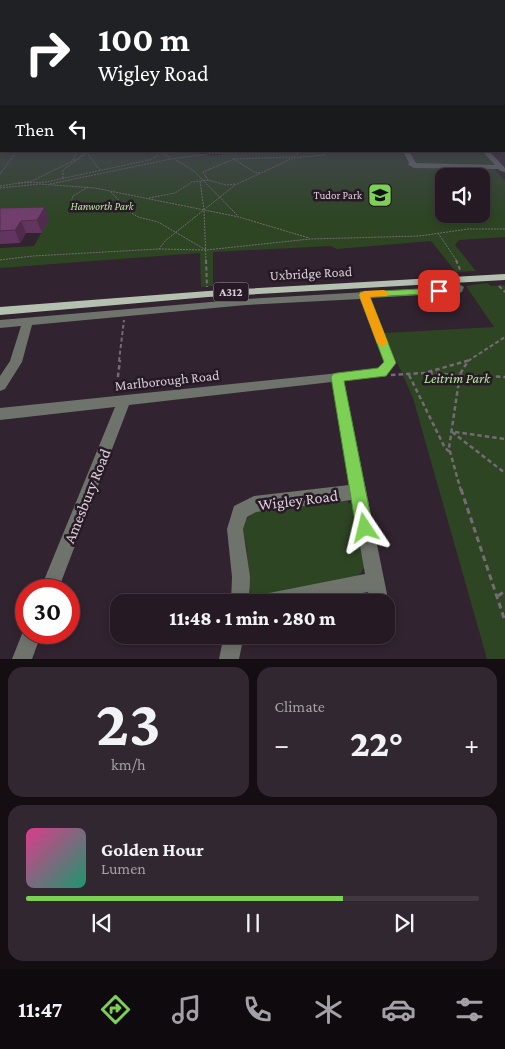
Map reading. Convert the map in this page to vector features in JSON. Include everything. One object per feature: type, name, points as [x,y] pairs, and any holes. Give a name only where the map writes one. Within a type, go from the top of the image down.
[{"type":"main road","name":"Uxbridge Road","points":[[0,311],[208,294],[502,282]]},
{"type":"street","points":[[409,157],[413,166],[503,170]]},
{"type":"street","points":[[490,157],[503,170]]},
{"type":"street","name":"Uxbridge Road","points":[[0,324],[124,312],[458,290],[459,287]]},
{"type":"street","points":[[337,377],[382,372],[390,363],[364,295]]},
{"type":"street","points":[[0,386],[16,362],[28,321]]},
{"type":"street","name":"Marlborough Road","points":[[0,414],[337,377]]},
{"type":"street","name":"Wigley Road","points":[[337,377],[377,590],[341,594]]},
{"type":"street","name":"Amesbury Road","points":[[53,579],[120,402]]},
{"type":"street","name":"Wigley Road","points":[[240,594],[235,529],[240,512],[254,504],[358,492]]},
{"type":"street","points":[[22,659],[28,644]]},
{"type":"street","points":[[229,659],[232,644]]},
{"type":"path","points":[[0,174],[13,157]]},
{"type":"path","points":[[73,161],[75,157]]},
{"type":"path","points":[[0,187],[32,181],[80,157]]},
{"type":"path","points":[[63,178],[63,170],[81,157]]},
{"type":"path","points":[[91,157],[100,170]]},
{"type":"path","points":[[18,183],[46,182],[149,160],[156,157]]},
{"type":"path","points":[[168,157],[194,171],[239,217]]},
{"type":"path","points":[[47,185],[187,157]]},
{"type":"path","points":[[159,249],[176,232],[238,184],[295,157]]},
{"type":"path","points":[[208,180],[203,172],[234,159],[299,157]]},
{"type":"path","points":[[234,159],[254,172],[262,173]]},
{"type":"path","points":[[147,198],[175,193],[192,182],[208,180],[226,185],[238,184]]},
{"type":"path","points":[[200,181],[204,210],[208,294]]},
{"type":"path","points":[[0,187],[47,185],[110,191],[239,217],[310,239]]},
{"type":"path","points":[[88,188],[73,196],[70,204],[79,210],[130,212],[176,232],[206,250]]},
{"type":"path","points":[[110,191],[130,212]]},
{"type":"path","points":[[0,260],[33,256],[159,249],[206,250],[310,239],[419,236],[469,229],[505,229]]},
{"type":"path","points":[[438,233],[455,257],[461,274]]},
{"type":"path","points":[[502,282],[505,292]]},
{"type":"path","points":[[120,402],[124,312]]},
{"type":"path","points":[[382,372],[399,376],[409,375],[424,373],[468,361],[505,337]]},
{"type":"path","points":[[468,361],[460,374],[449,448],[465,504],[505,621]]},
{"type":"path","points":[[424,373],[505,377]]},
{"type":"path","points":[[409,375],[445,448],[450,453]]},
{"type":"path","points":[[452,432],[505,439]]},
{"type":"path","points":[[452,432],[505,473]]},
{"type":"path","points":[[498,596],[505,592]]},
{"type":"green space","name":"Hanworth Park","points":[[0,157],[406,157],[410,167],[452,168],[435,168],[435,223],[490,223],[490,169],[494,169],[505,181],[505,237],[459,240],[455,245],[476,271],[456,272],[431,241],[337,249],[330,246],[213,252],[213,286],[201,287],[200,253],[0,268],[0,248],[34,246],[49,219],[0,221]]},
{"type":"green space","points":[[412,157],[488,157],[496,166],[417,165]]},
{"type":"green space","name":"Leitrim Park","points":[[487,283],[491,286],[505,285],[505,659],[487,659],[413,398],[384,333],[494,327],[466,286]]},
{"type":"green space","points":[[339,500],[347,501],[356,509],[366,564],[361,573],[355,578],[278,594],[253,594],[248,586],[247,550],[243,530],[245,520],[257,510]]},
{"type":"building","points":[[45,207],[37,220],[21,221],[15,230],[0,231],[0,208]]},
{"type":"slow traffic","points":[[382,343],[364,295],[384,294]]},
{"type":"place","name":"Tudor Park","points":[[380,195]]},
{"type":"route","points":[[365,528],[337,377],[382,372],[390,363],[364,295],[439,291]]}]
